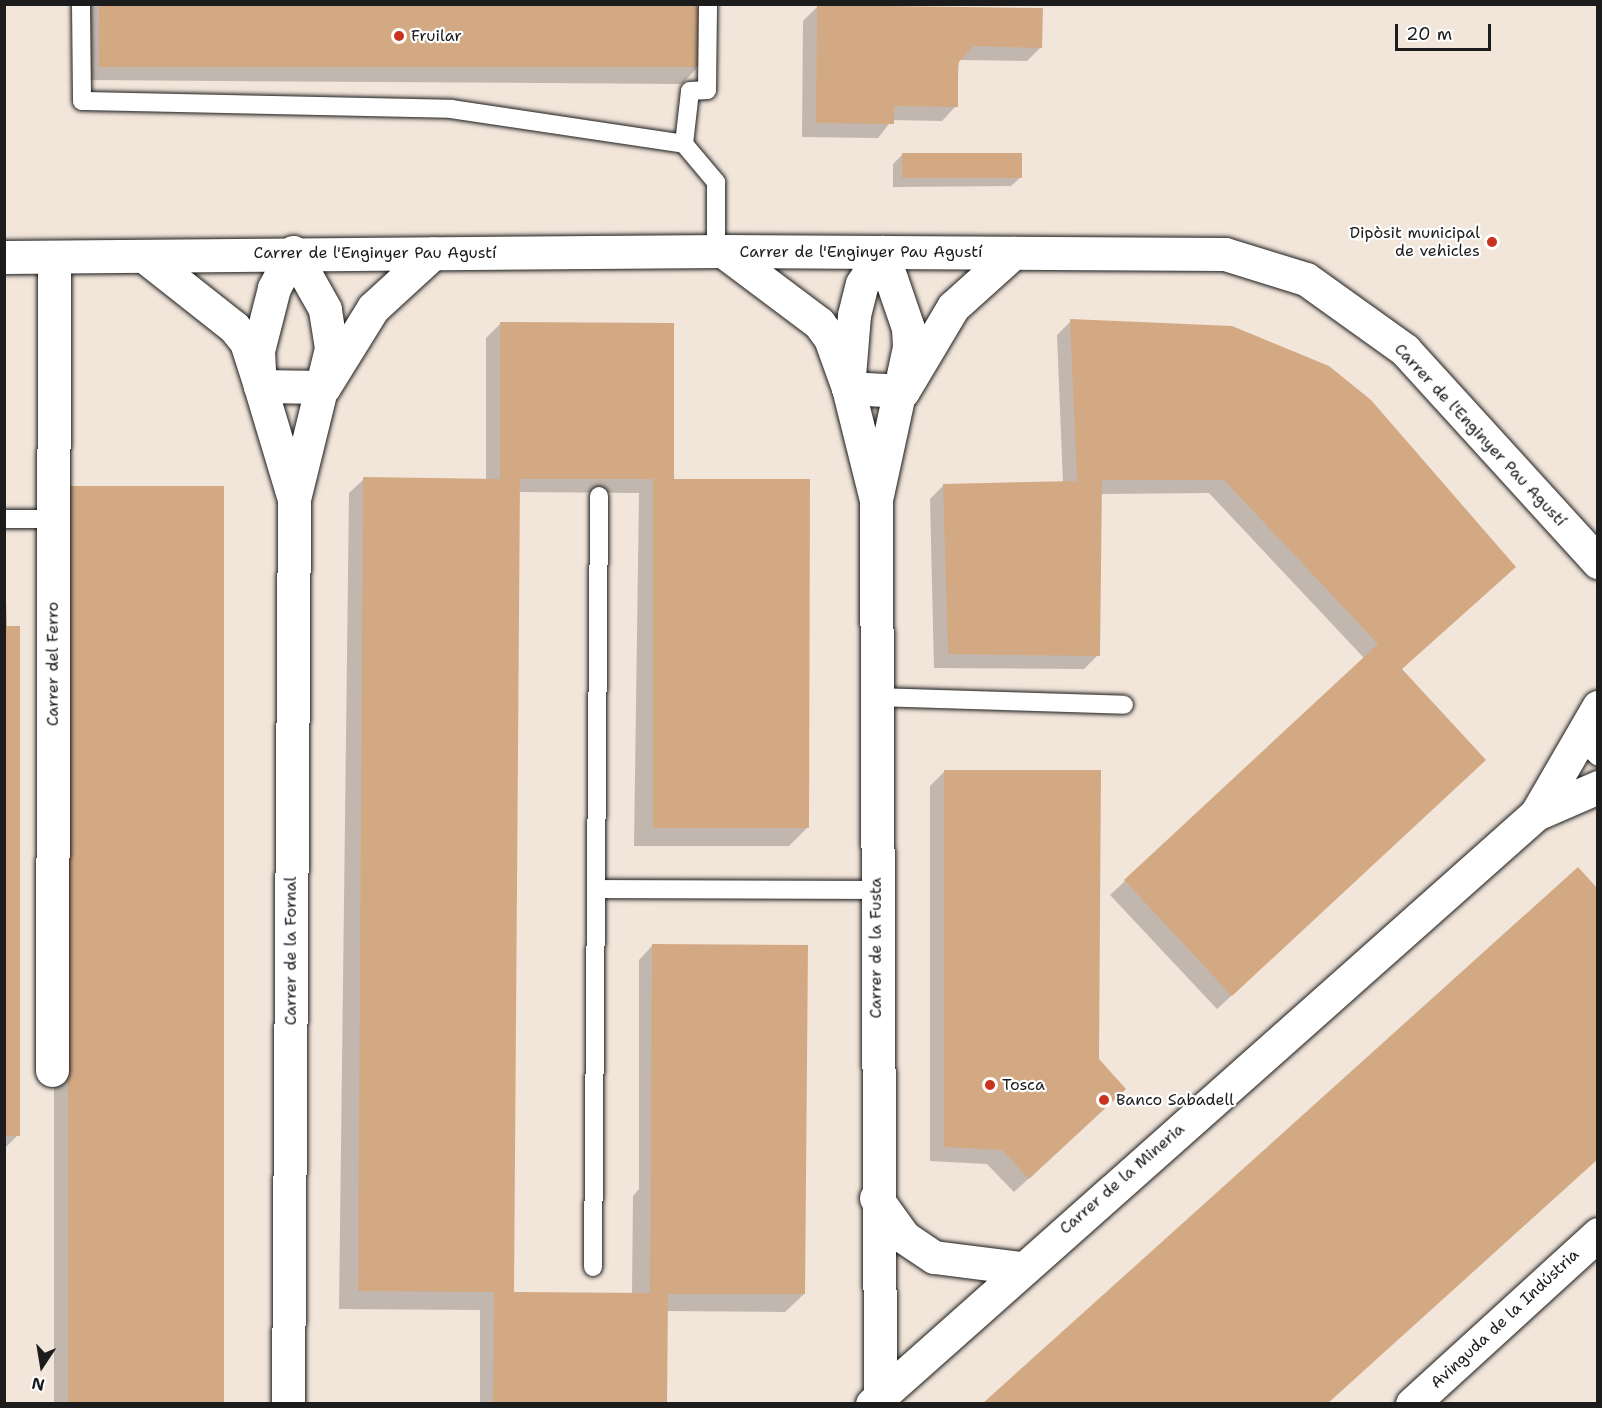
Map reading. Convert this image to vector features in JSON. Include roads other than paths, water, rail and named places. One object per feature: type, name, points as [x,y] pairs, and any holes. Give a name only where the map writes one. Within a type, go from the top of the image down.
[{"type":"street","name":"Carrer de l'Enginyer Pau Agustí","points":[[4,257],[293,252],[719,251],[1225,254],[1306,279],[1405,350],[1598,562]]},
{"type":"street","name":"Carrer de la Fusta","points":[[719,251],[819,323],[830,338],[848,388],[876,500]]},
{"type":"street","name":"Carrer de la Fornal","points":[[260,386],[258,351],[266,319],[293,252]]},
{"type":"street","name":"Carrer de la Fornal","points":[[288,1404],[294,499],[324,387],[331,328],[293,252]]},
{"type":"street","name":"Carrer de la Fusta","points":[[848,388],[854,315],[862,284],[882,252]]},
{"type":"street","name":"Carrer de la Fusta","points":[[876,1400],[876,500],[903,391],[908,327],[882,252]]},
{"type":"street","name":"Carrer de la Fornal","points":[[324,387],[373,308],[433,253]]},
{"type":"street","name":"Carrer de la Fusta","points":[[903,391],[953,307],[1013,253]]},
{"type":"street","name":"Carrer de la Fornal","points":[[144,256],[234,327],[246,342],[294,499]]},
{"type":"street","name":"Carrer del Ferro","points":[[52,1070],[54,257]]},
{"type":"street","points":[[260,386],[324,387]]},
{"type":"street","points":[[848,388],[903,391]]},
{"type":"street","name":"Carrer de la Mineria","points":[[876,1400],[1021,1268],[1536,814],[1588,748],[1598,707]]},
{"type":"street","name":"Carrer de la Mineria","points":[[1536,814],[1598,787]]},
{"type":"street","points":[[876,1198],[904,1237],[934,1257],[1021,1268]]},
{"type":"street","name":"Avinguda de la Indústria","points":[[1412,1404],[1598,1234]]},
{"type":"lane","points":[[81,4],[81,101],[451,109],[684,144],[716,182],[719,251]]},
{"type":"lane","points":[[684,144],[690,91],[707,90],[708,4]]},
{"type":"lane","points":[[593,1266],[598,496]]},
{"type":"lane","points":[[4,519],[54,519]]},
{"type":"lane","points":[[876,697],[1124,705]]},
{"type":"lane","points":[[596,889],[876,890]]},
{"type":"place","name":"Fruilar","points":[[399,36]]},
{"type":"place","name":"Dipòsit municipal de vehicles","points":[[1492,242]]},
{"type":"place","name":"Tosca","points":[[990,1085]]},
{"type":"place","name":"Banco Sabadell","points":[[1104,1100]]}]
